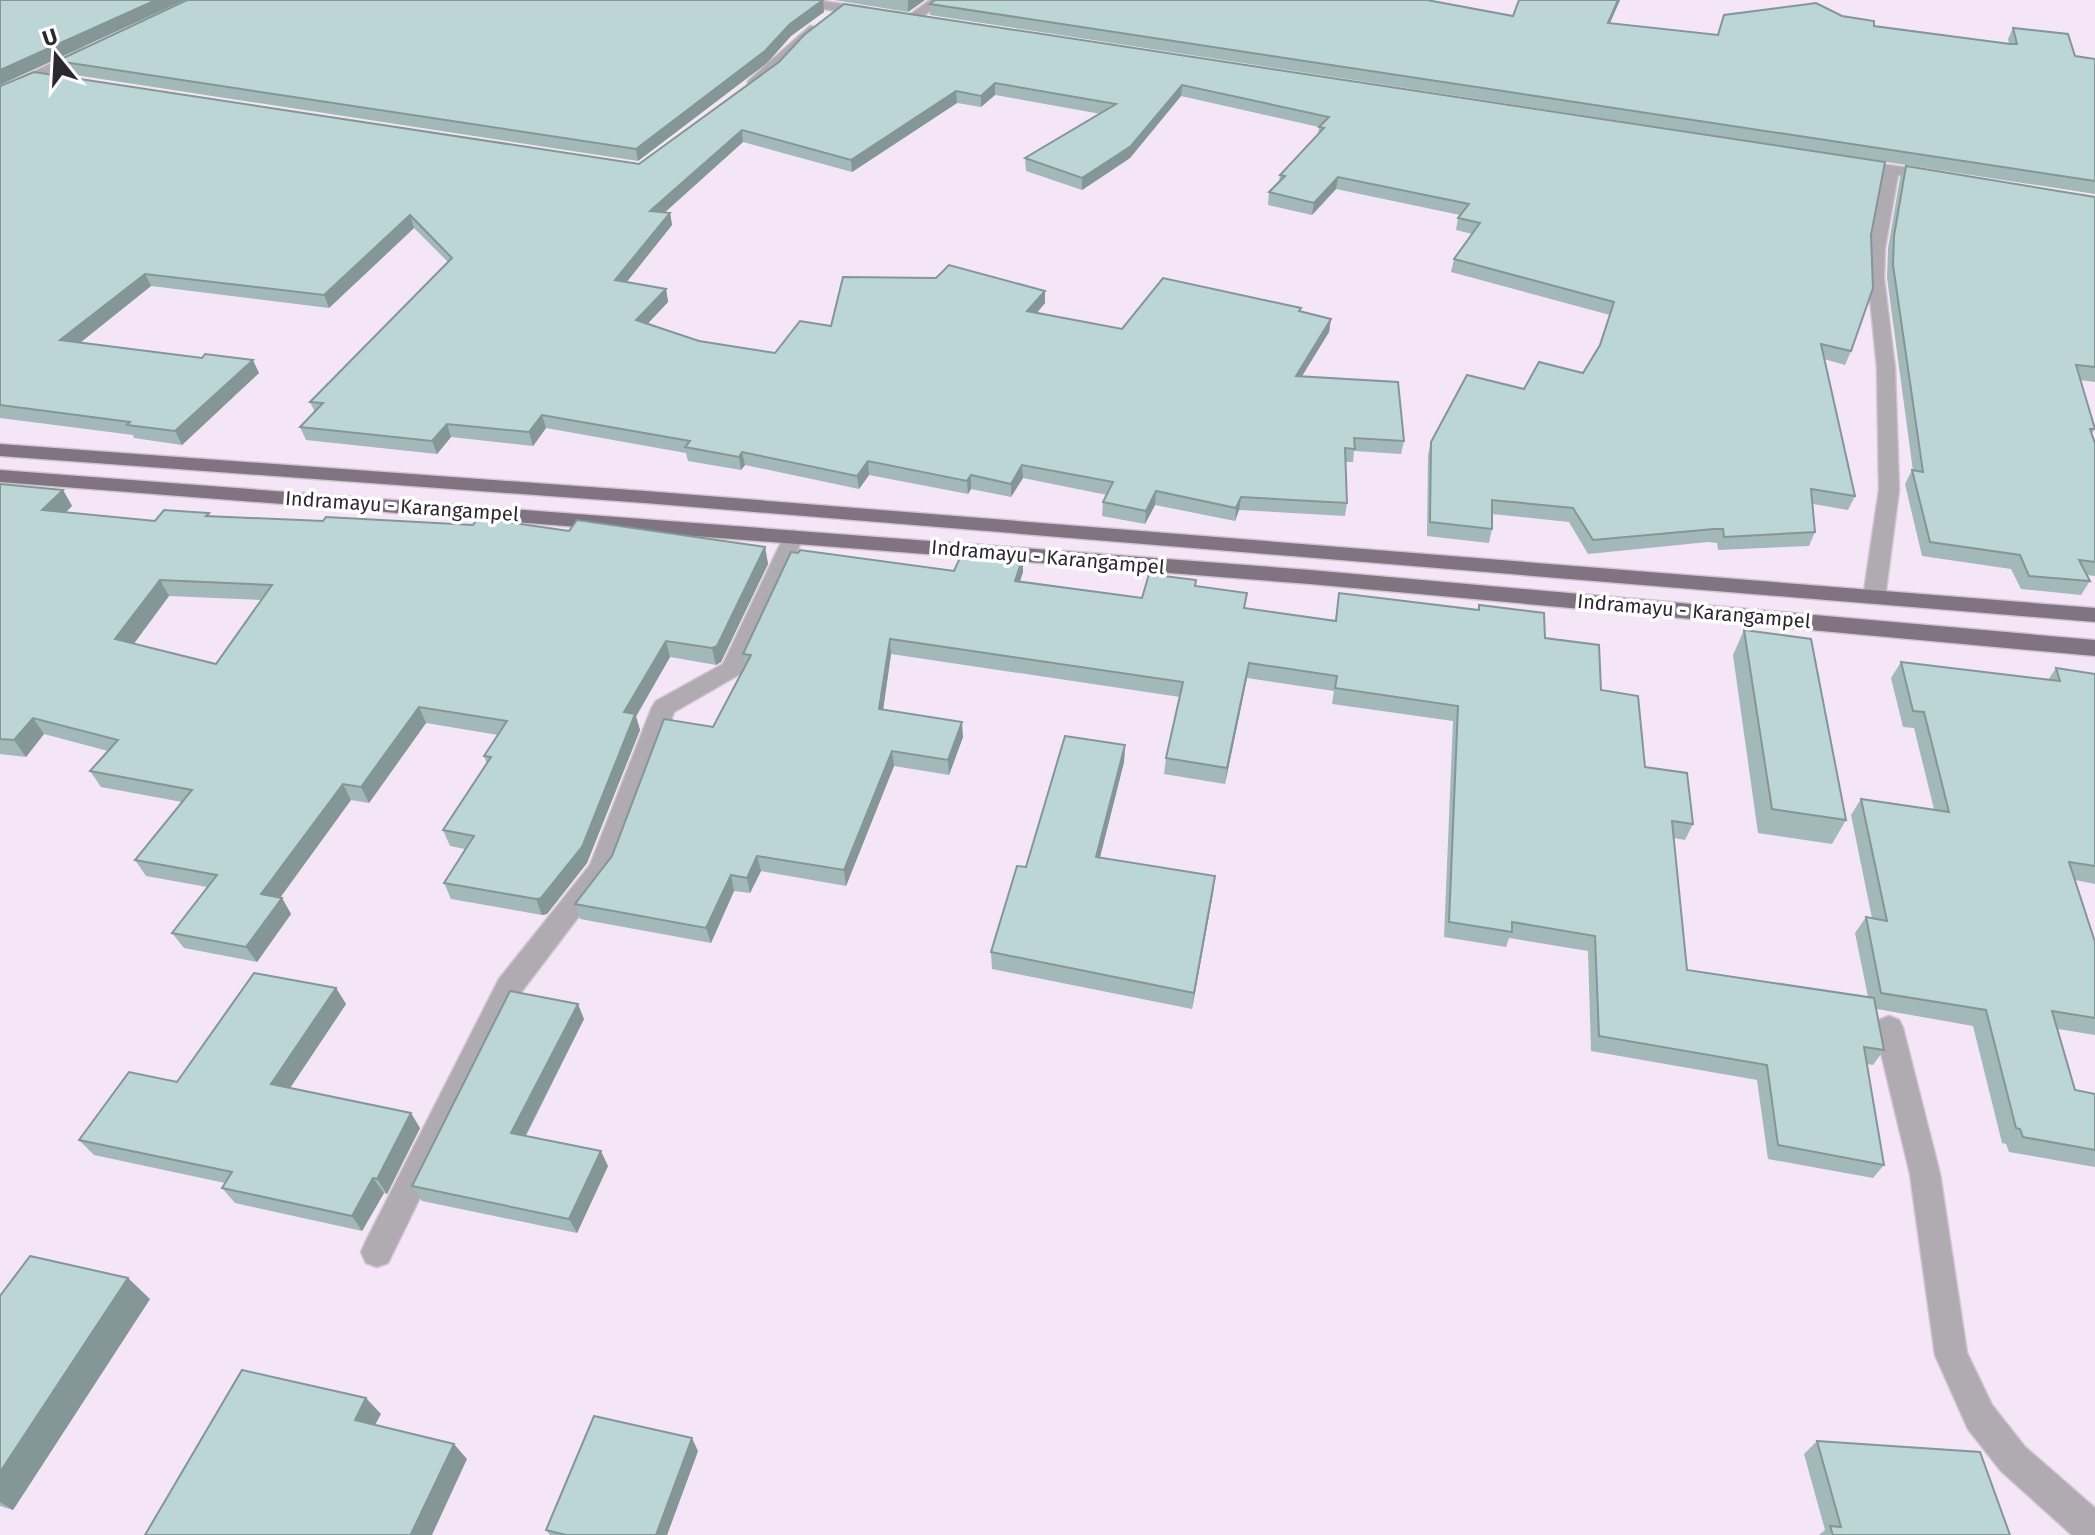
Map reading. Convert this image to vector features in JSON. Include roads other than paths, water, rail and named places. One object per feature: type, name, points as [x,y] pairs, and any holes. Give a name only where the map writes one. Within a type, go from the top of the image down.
[{"type":"main road","name":"Indramayu - Karangampel","points":[[0,450],[2095,615]]},
{"type":"main road","name":"Indramayu - Karangampel","points":[[0,476],[794,536],[1864,625],[2095,648]]},
{"type":"main road","points":[[762,534],[777,509]]},
{"type":"main road","points":[[1373,584],[1375,557]]},
{"type":"street","points":[[792,0],[938,23]]},
{"type":"street","points":[[898,16],[938,0]]},
{"type":"street","points":[[738,95],[774,68],[798,41],[842,8]]},
{"type":"street","points":[[0,93],[104,43]]},
{"type":"street","points":[[37,76],[68,81]]},
{"type":"street","points":[[1836,161],[1952,180]]},
{"type":"street","points":[[1874,598],[1889,490],[1886,368],[1876,263],[1879,226],[1891,170]]},
{"type":"street","points":[[377,1252],[509,987],[601,870],[664,707],[732,669],[794,536]]},
{"type":"street","points":[[1889,1028],[1925,1174],[1951,1355],[1980,1417],[2013,1459],[2095,1532]]}]
